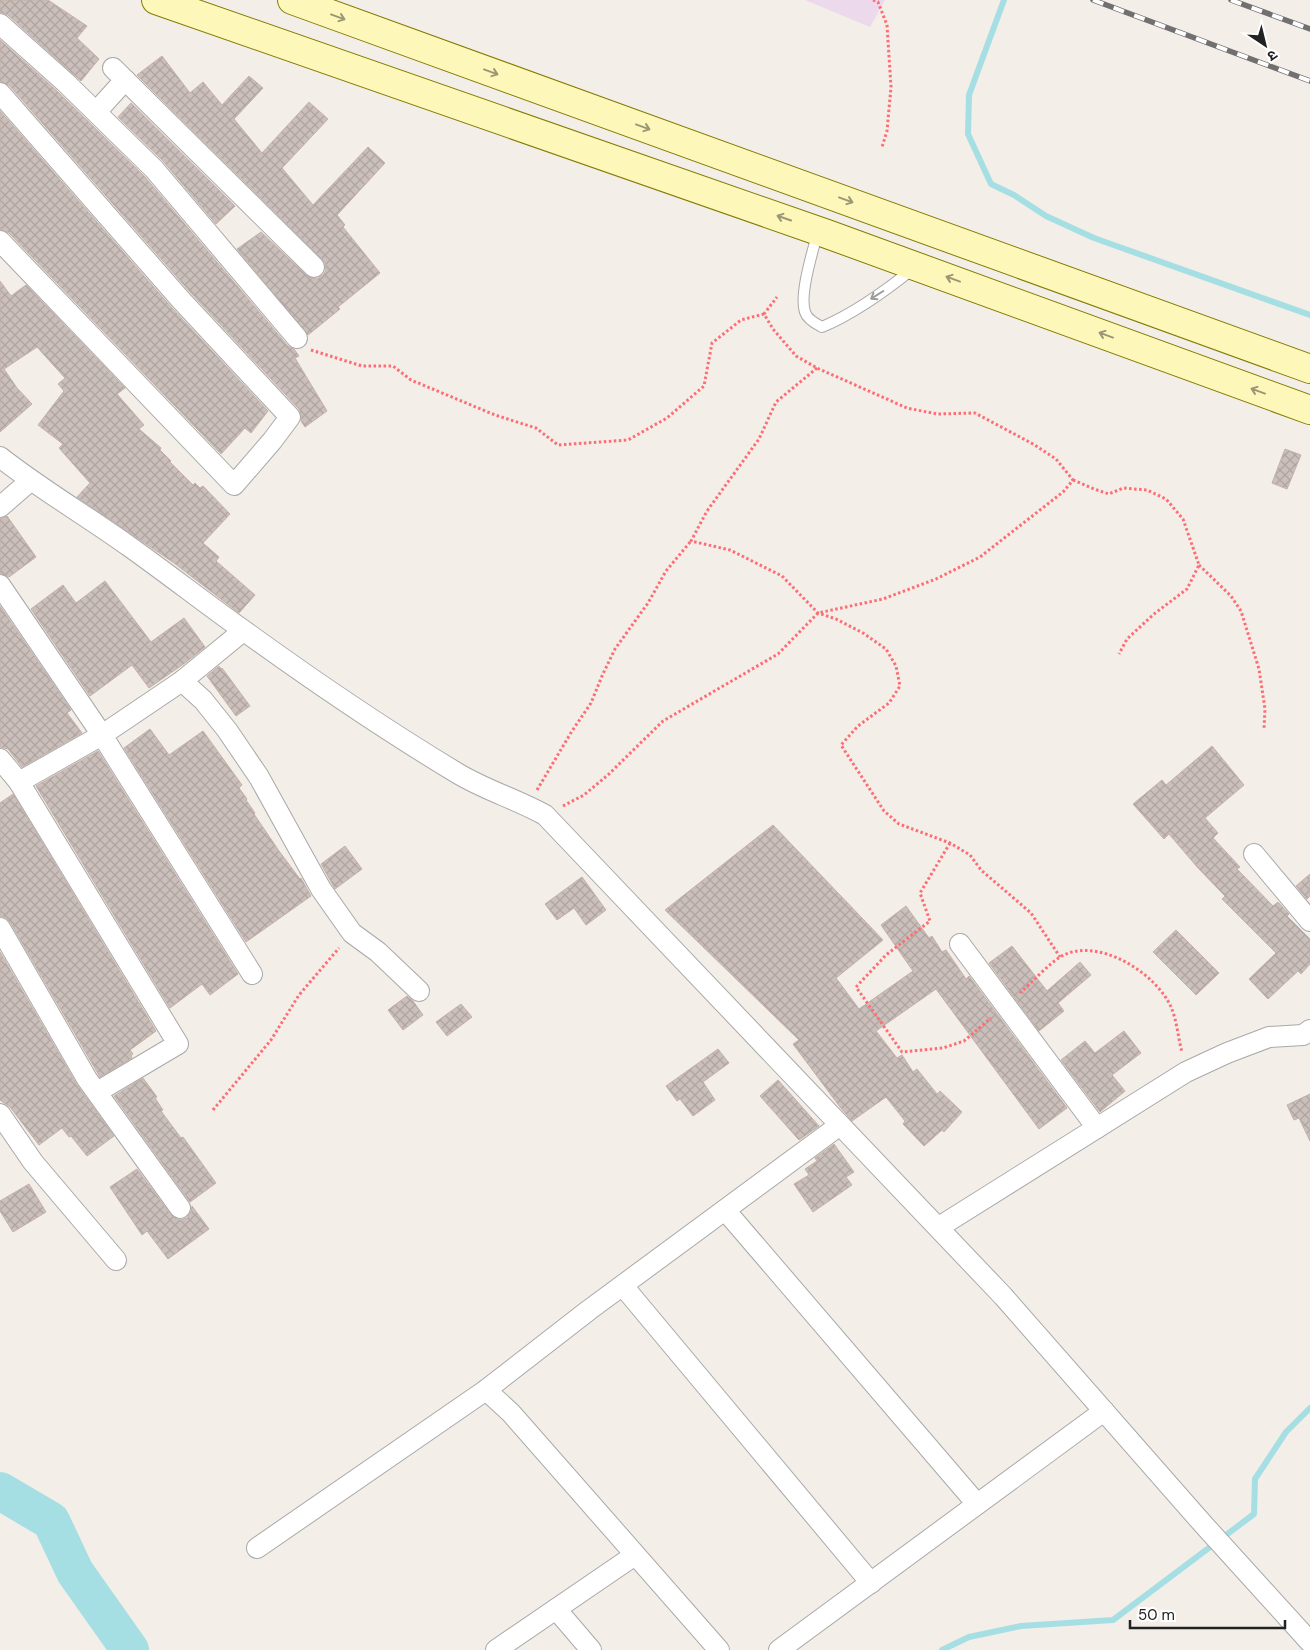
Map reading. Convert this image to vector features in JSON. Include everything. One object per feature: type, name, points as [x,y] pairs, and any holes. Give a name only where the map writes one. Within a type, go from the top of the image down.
[{"type":"street","points":[[156,0],[818,230],[1307,408]]},
{"type":"street","points":[[292,0],[1310,369]]},
{"type":"street","points":[[0,24],[96,112],[154,169],[297,338]]},
{"type":"street","points":[[96,112],[119,74],[314,267]]},
{"type":"street","points":[[0,93],[180,300],[290,418],[234,486],[0,241]]},
{"type":"street","points":[[0,457],[30,481],[130,547],[243,631],[418,749],[459,774],[506,798],[536,810],[939,1227],[1003,1296],[1203,1524],[1310,1642]]},
{"type":"street","points":[[0,507],[30,481]]},
{"type":"street","points":[[0,584],[102,735],[252,974]]},
{"type":"street","points":[[18,782],[102,735],[182,681],[243,631]]},
{"type":"street","points":[[182,681],[203,700],[227,730],[248,761],[288,827],[320,889],[352,933],[378,952],[419,991]]},
{"type":"street","points":[[0,759],[18,782],[178,1044],[97,1092]]},
{"type":"street","points":[[1254,854],[1310,921]]},
{"type":"street","points":[[0,928],[87,1079],[180,1208]]},
{"type":"street","points":[[960,944],[1097,1128]]},
{"type":"street","points":[[939,1227],[1186,1072],[1268,1037],[1308,1038]]},
{"type":"street","points":[[0,1114],[33,1162],[116,1260]]},
{"type":"street","points":[[257,1548],[486,1390],[589,1310],[840,1125]]},
{"type":"street","points":[[726,1210],[977,1504]]},
{"type":"street","points":[[623,1286],[871,1583]]},
{"type":"street","points":[[486,1390],[511,1413],[719,1650]]},
{"type":"street","points":[[780,1650],[1104,1411]]},
{"type":"street","points":[[496,1650],[635,1555]]},
{"type":"street","points":[[556,1609],[591,1650]]},
{"type":"lane","points":[[818,230],[803,297],[805,314],[822,327],[837,321],[894,284],[917,266]]},
{"type":"path","points":[[873,0],[878,2],[887,24],[891,86],[887,130],[882,147]]},
{"type":"path","points":[[297,338],[306,349],[338,359],[362,366],[393,366],[411,380],[495,415],[536,428],[558,445],[628,440],[667,418],[704,386],[712,343],[741,320],[764,314],[777,297]]},
{"type":"path","points":[[764,314],[796,356],[817,368],[907,408],[938,414],[975,413],[1033,444],[1056,459],[1073,480],[1094,489],[1109,494],[1123,488],[1147,490],[1166,499],[1183,520],[1199,565],[1231,596],[1241,611],[1259,669],[1265,709],[1264,729]]},
{"type":"path","points":[[536,810],[572,731],[591,703],[615,649],[648,603],[666,571],[691,541],[707,511],[759,439],[776,402],[817,368]]},
{"type":"path","points":[[536,810],[584,795],[609,774],[663,721],[778,654],[818,613],[883,599],[936,579],[980,557],[1063,492],[1073,480]]},
{"type":"path","points":[[691,541],[730,550],[782,576],[818,613],[836,619],[863,633],[886,649],[896,666],[900,686],[889,703],[858,726],[841,745],[884,811],[900,824],[950,843],[970,855],[981,870],[1031,913],[1060,957]]},
{"type":"path","points":[[1119,654],[1127,638],[1154,614],[1187,589],[1199,565]]},
{"type":"path","points":[[213,1110],[271,1040],[299,995],[315,974],[352,933]]},
{"type":"shaded area","points":[[805,0],[885,0],[870,27]]},
{"type":"building","points":[[0,0],[48,0],[87,26],[77,38],[99,59],[81,81],[8,15],[0,12]]},
{"type":"building","points":[[0,40],[57,91],[145,177],[288,346],[294,349],[299,356],[295,358],[327,411],[305,427],[301,421],[299,409],[190,292],[9,85],[0,81]]},
{"type":"building","points":[[162,56],[190,93],[203,82],[222,105],[249,76],[263,88],[234,119],[262,153],[309,102],[328,119],[282,168],[313,205],[368,147],[385,163],[337,215],[345,225],[343,227],[380,273],[338,307],[340,309],[308,335],[237,249],[261,232],[311,278],[317,279],[323,275],[326,270],[325,263],[137,75]]},
{"type":"building","points":[[131,103],[235,206],[216,224],[163,161],[118,117]]},
{"type":"building","points":[[0,111],[172,308],[268,411],[251,433],[245,428],[221,454],[9,233],[0,229]]},
{"type":"building","points":[[0,281],[11,296],[26,285],[125,388],[117,394],[144,425],[139,429],[161,448],[160,450],[170,462],[193,485],[195,483],[200,488],[203,486],[230,514],[203,543],[219,557],[216,561],[255,595],[239,613],[174,563],[77,497],[90,483],[59,448],[63,444],[38,425],[64,391],[58,384],[65,378],[37,347],[4,369],[17,388],[32,404],[0,432]]},
{"type":"building","points":[[1285,449],[1301,455],[1287,489],[1272,483]]},
{"type":"building","points":[[7,516],[36,557],[9,577],[0,573],[0,519]]},
{"type":"building","points":[[105,581],[151,642],[184,618],[205,647],[149,688],[132,665],[90,696],[31,609],[63,585],[76,603]]},
{"type":"building","points":[[0,606],[71,710],[67,713],[82,733],[22,767],[8,749],[0,747]]},
{"type":"building","points":[[219,666],[250,706],[236,716],[207,676]]},
{"type":"building","points":[[150,729],[169,755],[203,731],[242,785],[239,788],[254,814],[279,851],[301,878],[311,896],[246,942],[124,748]]},
{"type":"building","points":[[1212,746],[1244,785],[1205,818],[1218,833],[1213,838],[1240,867],[1237,869],[1273,906],[1278,902],[1289,914],[1287,916],[1310,939],[1310,964],[1301,974],[1298,971],[1268,999],[1249,979],[1276,953],[1222,899],[1225,896],[1169,834],[1164,839],[1133,804],[1162,780],[1166,785]]},
{"type":"building","points":[[98,751],[238,974],[210,995],[202,984],[170,1008],[36,786]]},
{"type":"building","points":[[13,794],[156,1031],[130,1050],[133,1054],[132,1058],[100,1077],[10,922],[0,916],[0,803]]},
{"type":"building","points":[[773,825],[883,940],[836,978],[859,1009],[913,971],[881,925],[906,906],[929,938],[932,936],[942,952],[946,950],[966,979],[969,976],[1067,1108],[1039,1129],[936,989],[876,1031],[897,1058],[902,1055],[913,1072],[917,1069],[937,1094],[940,1091],[962,1112],[944,1132],[942,1130],[924,1146],[903,1124],[905,1121],[886,1097],[852,1121],[793,1044],[799,1040],[665,910]]},
{"type":"building","points":[[345,846],[362,869],[335,889],[321,864]]},
{"type":"building","points":[[1310,874],[1310,896],[1307,899],[1296,886]]},
{"type":"building","points":[[582,877],[606,910],[586,925],[574,908],[557,920],[545,904]]},
{"type":"building","points":[[1176,930],[1219,973],[1196,995],[1153,952]]},
{"type":"building","points":[[1012,946],[1047,991],[1080,962],[1091,975],[1058,1003],[1064,1011],[1039,1031],[989,963]]},
{"type":"building","points":[[0,952],[77,1085],[114,1136],[87,1156],[62,1128],[39,1145],[10,1107],[0,1100]]},
{"type":"building","points":[[407,996],[423,1015],[403,1030],[388,1010]]},
{"type":"building","points":[[461,1004],[472,1017],[447,1036],[436,1022]]},
{"type":"building","points":[[1124,1031],[1141,1053],[1112,1075],[1125,1091],[1100,1112],[1061,1060],[1085,1041],[1095,1053]]},
{"type":"building","points":[[718,1049],[729,1063],[703,1082],[715,1100],[693,1116],[680,1099],[677,1101],[666,1086]]},
{"type":"building","points":[[143,1078],[157,1097],[155,1098],[163,1110],[161,1111],[181,1138],[183,1137],[216,1183],[190,1202],[114,1096]]},
{"type":"building","points":[[778,1080],[819,1126],[799,1140],[760,1096]]},
{"type":"building","points":[[1310,1094],[1310,1141],[1299,1118],[1294,1120],[1287,1105]]},
{"type":"building","points":[[834,1144],[854,1172],[846,1177],[852,1185],[813,1212],[794,1184],[809,1175],[805,1169],[817,1161],[815,1158]]},
{"type":"building","points":[[137,1169],[171,1215],[181,1220],[187,1218],[192,1206],[209,1229],[168,1259],[147,1231],[142,1235],[110,1187]]},
{"type":"building","points":[[29,1184],[46,1212],[13,1232],[0,1211],[0,1201]]},
{"type":"waterway","points":[[1004,0],[969,95],[968,134],[991,184],[1014,195],[1046,216],[1094,238],[1310,315]]},
{"type":"waterway","points":[[942,1650],[969,1637],[1021,1626],[1113,1620],[1254,1514],[1255,1479],[1286,1432],[1310,1408]]},
{"type":"waterway","points":[[0,1491],[51,1521],[75,1572],[130,1650]]},
{"type":"railway","points":[[1093,0],[1310,81]]},
{"type":"railway","points":[[1231,0],[1310,29]]}]
